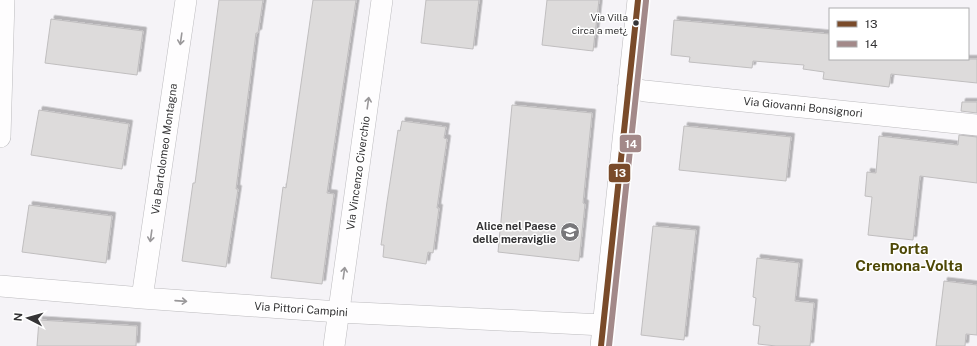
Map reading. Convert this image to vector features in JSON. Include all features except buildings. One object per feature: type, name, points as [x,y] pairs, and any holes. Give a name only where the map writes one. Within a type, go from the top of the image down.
[{"type":"street","points":[[0,137],[4,0]]},
{"type":"street","name":"Via Bartolomeo Montagna","points":[[142,298],[186,0]]},
{"type":"street","name":"Via Vincenzo Civerchio","points":[[334,346],[382,0]]},
{"type":"street","points":[[601,346],[638,0]]},
{"type":"street","name":"Via Giovanni Bonsignori","points":[[628,88],[645,92],[977,125]]},
{"type":"street","name":"Via Pittori Campini","points":[[0,286],[339,312],[603,325]]},
{"type":"transit line","name":"13","points":[[601,346],[638,0]]},
{"type":"transit line","name":"14","points":[[609,346],[646,1]]},
{"type":"place","name":"Via Villa circa a met¿","points":[[636,23]]},
{"type":"place","name":"Alice nel Paese delle meraviglie","points":[[570,232]]},
{"type":"district","name":"Porta Cremona-Volta","points":[[909,256]]}]
